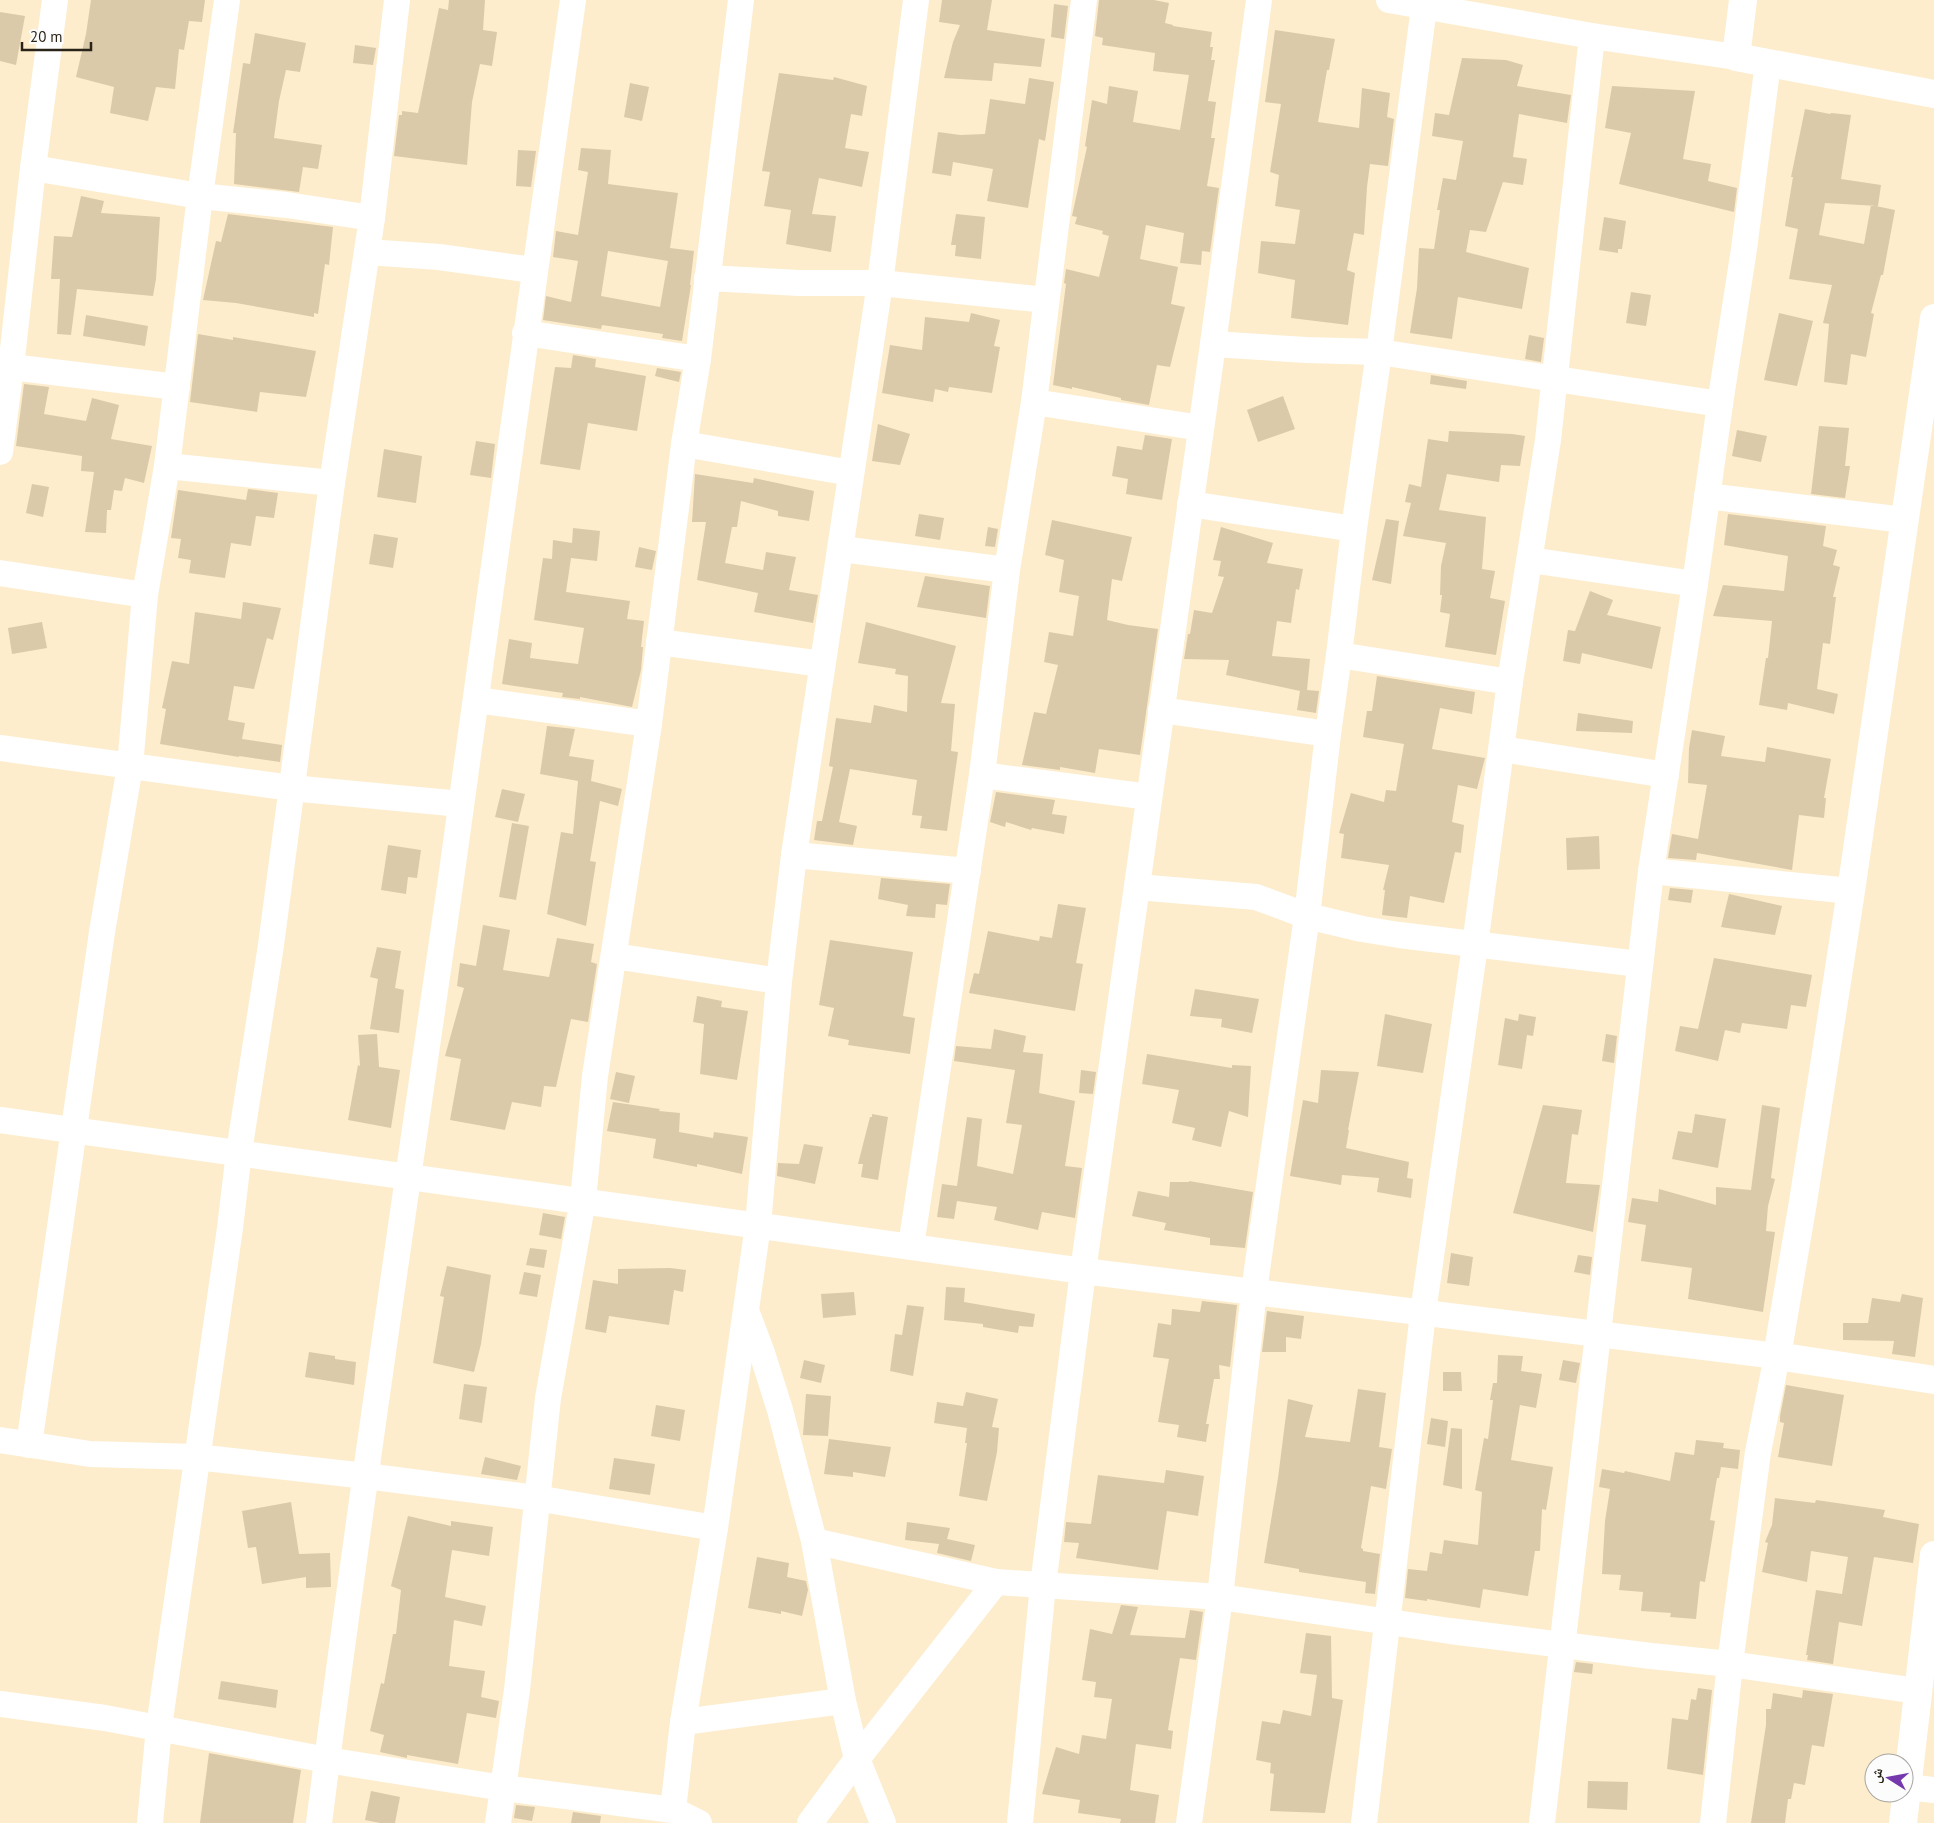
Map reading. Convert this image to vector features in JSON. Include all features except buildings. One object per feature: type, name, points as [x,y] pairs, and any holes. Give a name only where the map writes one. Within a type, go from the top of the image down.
[{"type":"main road","points":[[1743,0],[1736,57],[1934,94]]},
{"type":"main road","points":[[1934,318],[1851,891],[1777,1356],[1934,1380]]},
{"type":"main road","points":[[1911,1753],[1934,1555]]},
{"type":"main road","points":[[1903,1823],[1905,1803]]},
{"type":"street","points":[[0,452],[11,367],[11,268],[33,168],[55,0]]},
{"type":"street","points":[[29,1446],[102,932],[130,766],[145,595],[168,466],[200,196],[227,0]]},
{"type":"street","points":[[150,1823],[159,1727],[196,1457],[228,1248],[239,1152],[271,945],[332,482],[372,218],[397,0]]},
{"type":"street","points":[[319,1823],[476,700],[533,270],[573,0]]},
{"type":"street","points":[[498,1823],[517,1690],[548,1398],[583,1200],[595,1076],[649,724],[684,444],[698,359],[741,0]]},
{"type":"street","points":[[673,1810],[683,1722],[715,1528],[758,1225],[779,981],[794,856],[880,283],[916,0]]},
{"type":"street","points":[[911,1246],[982,775],[1007,570],[1034,402],[1084,0]]},
{"type":"street","points":[[1020,1823],[1043,1585],[1083,1271],[1214,344],[1259,0]]},
{"type":"street","points":[[1389,0],[1424,7],[1463,7],[1592,36],[1736,57]]},
{"type":"street","points":[[1189,1823],[1220,1597],[1254,1291],[1307,916],[1354,529],[1424,7]]},
{"type":"street","points":[[1364,1823],[1423,1313],[1510,682],[1548,440],[1592,36]]},
{"type":"street","points":[[1542,1823],[1639,964],[1651,871],[1744,249],[1768,63]]},
{"type":"street","points":[[33,168],[200,196],[288,205],[372,218]]},
{"type":"street","points":[[367,252],[439,257],[533,270]]},
{"type":"street","points":[[707,278],[808,283],[880,283],[1046,300]]},
{"type":"street","points":[[525,333],[698,359]]},
{"type":"street","points":[[1214,344],[1306,350],[1379,352],[1554,377],[1720,404]]},
{"type":"street","points":[[11,367],[177,387]]},
{"type":"street","points":[[1034,402],[1201,428]]},
{"type":"street","points":[[684,444],[851,473]]},
{"type":"street","points":[[168,466],[332,482]]},
{"type":"street","points":[[1707,496],[1904,520]]},
{"type":"street","points":[[1190,504],[1354,529]]},
{"type":"street","points":[[841,548],[1007,570]]},
{"type":"street","points":[[1530,560],[1695,584]]},
{"type":"street","points":[[0,573],[145,595]]},
{"type":"street","points":[[659,642],[822,664]]},
{"type":"street","points":[[1339,655],[1510,682]]},
{"type":"street","points":[[476,700],[649,724]]},
{"type":"street","points":[[1161,710],[1328,734]]},
{"type":"street","points":[[0,748],[291,788],[461,804]]},
{"type":"street","points":[[1502,749],[1666,775]]},
{"type":"street","points":[[982,775],[1149,797]]},
{"type":"street","points":[[794,856],[968,872]]},
{"type":"street","points":[[1651,871],[1851,891]]},
{"type":"street","points":[[1137,887],[1256,897],[1307,916],[1362,929],[1475,946],[1639,964]]},
{"type":"street","points":[[614,956],[779,981]]},
{"type":"street","points":[[0,1120],[1083,1271],[1777,1356],[1761,1435],[1730,1664],[1713,1823]]},
{"type":"street","points":[[746,1312],[762,1353],[780,1410],[814,1541],[843,1701],[857,1759],[883,1823]]},
{"type":"street","points":[[0,1440],[90,1454],[196,1457],[366,1476],[536,1498],[715,1528]]},
{"type":"street","points":[[814,1541],[996,1582],[1220,1597],[1450,1631],[1730,1664],[1917,1692]]},
{"type":"street","points":[[810,1823],[857,1759],[996,1582]]},
{"type":"street","points":[[683,1722],[843,1701]]},
{"type":"street","points":[[0,1704],[159,1727],[327,1760],[503,1788],[673,1810],[699,1823]]},
{"type":"street","points":[[1914,1788],[1934,1790]]}]
